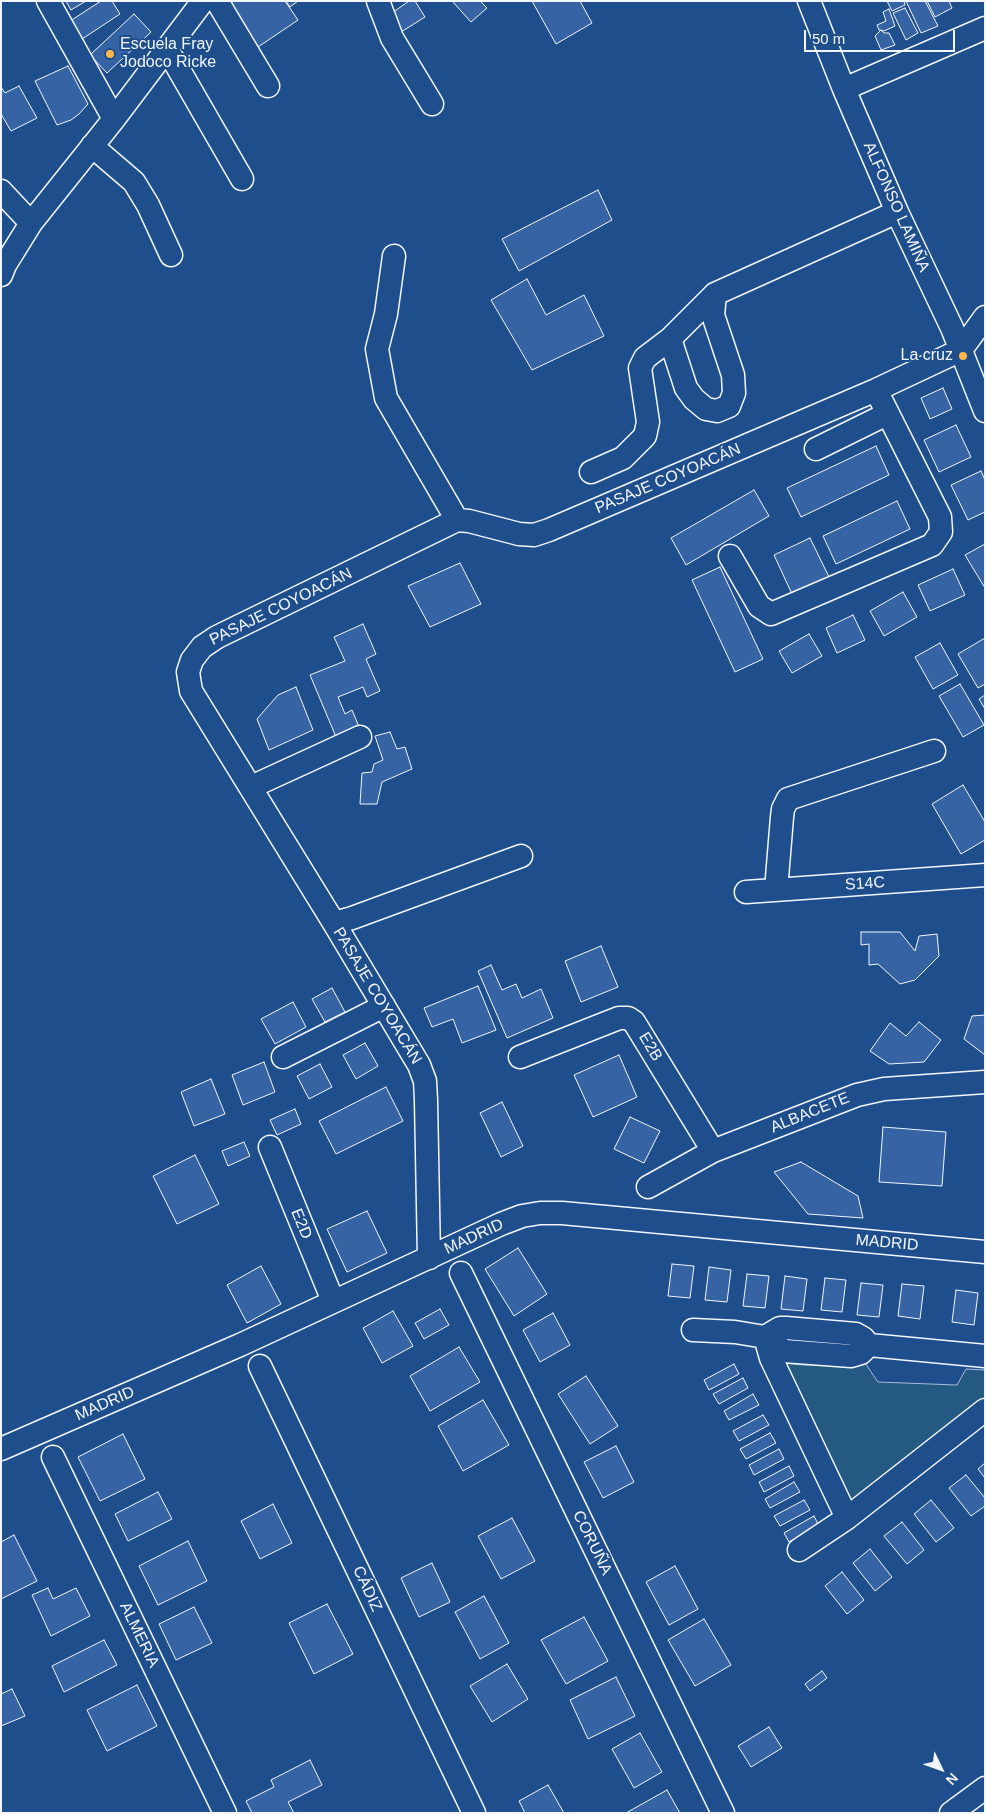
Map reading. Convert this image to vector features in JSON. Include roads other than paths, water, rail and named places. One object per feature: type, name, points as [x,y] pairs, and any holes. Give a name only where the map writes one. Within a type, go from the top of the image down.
[{"type":"street","points":[[48,1],[114,120]]},
{"type":"street","points":[[1,275],[5,265],[31,224],[114,120],[203,1]]},
{"type":"street","points":[[217,1],[268,86]]},
{"type":"street","points":[[378,1],[392,38],[432,104]]},
{"type":"street","name":"ALFONSO LAMIÑA","points":[[809,1],[844,89],[897,212],[952,328],[985,411]]},
{"type":"street","points":[[844,89],[985,28]]},
{"type":"street","points":[[167,49],[242,179]]},
{"type":"street","points":[[92,146],[134,182],[148,205],[170,255]]},
{"type":"street","points":[[1,191],[31,224]]},
{"type":"street","points":[[591,472],[623,458],[645,436],[648,422],[640,368],[645,358],[670,338],[715,294],[897,212]]},
{"type":"street","points":[[394,256],[386,314],[377,349],[386,398],[457,520]]},
{"type":"street","points":[[670,338],[686,388],[694,399],[706,409],[717,411],[729,406],[734,393],[734,375],[713,315],[715,294]]},
{"type":"street","points":[[961,350],[985,317]]},
{"type":"street","name":"PASAJE COYOACÁN","points":[[429,1258],[425,1081],[419,1065],[192,691],[188,672],[192,660],[202,647],[217,637],[457,520],[470,521],[519,534],[534,535],[549,530],[876,390],[961,350]]},
{"type":"street","points":[[730,556],[759,606],[771,614],[932,544],[941,532],[940,517],[876,390]]},
{"type":"street","points":[[816,448],[887,414]]},
{"type":"street","points":[[251,787],[269,777],[360,737]]},
{"type":"street","points":[[776,890],[783,809],[788,799],[934,751]]},
{"type":"street","points":[[334,923],[521,856]]},
{"type":"street","name":"S14C","points":[[746,892],[985,875]]},
{"type":"street","points":[[283,1057],[384,1006]]},
{"type":"street","name":"E2B","points":[[520,1057],[619,1018],[628,1018],[634,1022],[713,1151]]},
{"type":"street","name":"ALBACETE","points":[[648,1188],[713,1151],[857,1094],[884,1089],[985,1082]]},
{"type":"street","name":"E2D","points":[[270,1147],[333,1301]]},
{"type":"street","name":"MADRID","points":[[1,1449],[240,1344],[522,1216],[540,1213],[562,1213],[985,1252]]},
{"type":"street","name":"CORUÑA","points":[[461,1273],[723,1813]]},
{"type":"street","points":[[693,1330],[735,1332],[765,1337],[784,1351],[852,1356],[861,1353],[869,1345],[985,1356]]},
{"type":"street","points":[[765,1337],[771,1358],[846,1518]]},
{"type":"street","name":"CÁDIZ","points":[[260,1366],[474,1813]]},
{"type":"street","points":[[799,1550],[846,1518],[985,1410]]},
{"type":"street","name":"ALMERIA","points":[[53,1457],[225,1813]]},
{"type":"street","points":[[951,1813],[985,1788]]},
{"type":"place","name":"Escuela Fray Jodoco Ricke","points":[[110,54]]},
{"type":"place","name":"La cruz","points":[[963,356]]}]
